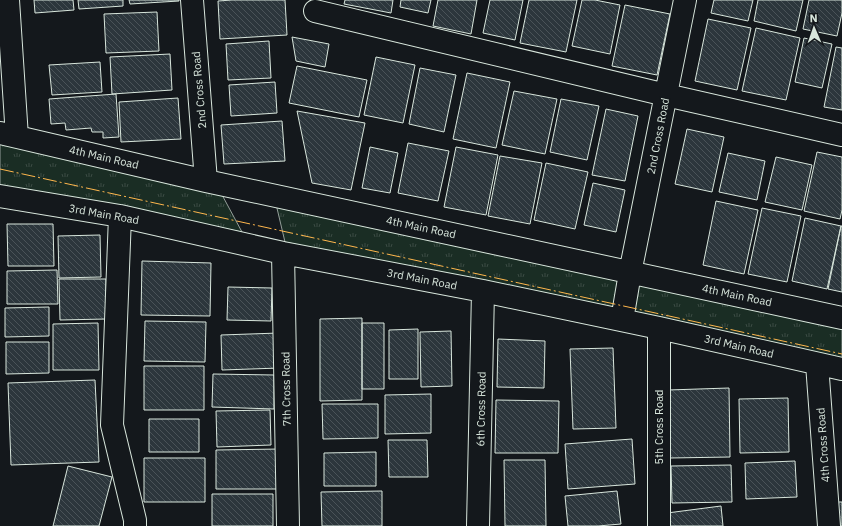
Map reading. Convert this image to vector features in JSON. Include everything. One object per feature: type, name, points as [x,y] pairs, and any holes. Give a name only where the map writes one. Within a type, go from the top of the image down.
[{"type":"street","points":[[8,0],[9,135]]},
{"type":"street","name":"2nd Cross Road","points":[[192,0],[206,181]]},
{"type":"street","name":"2nd Cross Road","points":[[622,320],[630,273],[685,0]]},
{"type":"street","points":[[315,11],[666,95],[842,134]]},
{"type":"street","name":"4th Main Road","points":[[9,135],[206,181],[842,318]]},
{"type":"street","name":"3rd Main Road","points":[[0,196],[120,216],[283,252],[483,291],[660,328],[842,369]]},
{"type":"street","points":[[120,216],[112,425],[135,520],[135,526]]},
{"type":"street","name":"7th Cross Road","points":[[283,252],[288,526]]},
{"type":"street","name":"6th Cross Road","points":[[478,526],[483,291]]},
{"type":"street","name":"5th Cross Road","points":[[659,526],[660,328]]},
{"type":"street","name":"4th Cross Road","points":[[817,364],[829,526]]},
{"type":"green space","points":[[0,142],[221,193],[242,232],[0,186]]},
{"type":"green space","points":[[276,204],[842,326],[842,361],[285,242]]},
{"type":"building","points":[[34,0],[73,0],[74,10],[35,13]]},
{"type":"building","points":[[78,0],[123,0],[123,6],[79,9]]},
{"type":"building","points":[[129,0],[179,0],[179,1],[130,4]]},
{"type":"building","points":[[285,0],[287,35],[220,39],[218,1]]},
{"type":"building","points":[[345,0],[393,0],[391,13],[344,4]]},
{"type":"building","points":[[401,0],[431,0],[428,13],[400,7]]},
{"type":"building","points":[[438,0],[477,0],[471,34],[433,26]]},
{"type":"building","points":[[490,0],[523,0],[515,40],[483,33]]},
{"type":"building","points":[[529,0],[577,0],[566,52],[520,43]]},
{"type":"building","points":[[582,0],[595,0],[620,5],[610,54],[572,46]]},
{"type":"building","points":[[714,0],[753,0],[748,21],[711,13]]},
{"type":"building","points":[[758,0],[803,0],[796,31],[754,21]]},
{"type":"building","points":[[809,0],[842,0],[842,13],[837,36],[803,29]]},
{"type":"building","points":[[625,5],[670,14],[657,75],[612,66]]},
{"type":"building","points":[[157,12],[159,51],[106,53],[104,14]]},
{"type":"building","points":[[708,19],[751,28],[737,90],[695,81]]},
{"type":"building","points":[[756,28],[800,38],[786,100],[742,91]]},
{"type":"building","points":[[292,37],[329,44],[325,67],[296,61]]},
{"type":"building","points":[[804,38],[832,44],[822,88],[795,82]]},
{"type":"building","points":[[269,41],[271,78],[228,80],[226,44]]},
{"type":"building","points":[[836,47],[842,48],[842,110],[824,107]]},
{"type":"building","points":[[170,54],[172,90],[112,94],[110,57]]},
{"type":"building","points":[[376,57],[415,65],[403,123],[364,115]]},
{"type":"building","points":[[100,62],[102,92],[52,95],[49,65]]},
{"type":"building","points":[[297,66],[367,80],[359,117],[289,103]]},
{"type":"building","points":[[420,68],[456,75],[444,132],[409,124]]},
{"type":"building","points":[[467,73],[510,82],[496,148],[453,139]]},
{"type":"building","points":[[275,82],[277,113],[231,116],[229,85]]},
{"type":"building","points":[[514,91],[557,99],[545,154],[502,145]]},
{"type":"building","points":[[116,94],[119,137],[103,138],[103,132],[92,132],[91,128],[66,130],[65,123],[51,124],[49,99]]},
{"type":"building","points":[[178,98],[181,139],[121,142],[119,102]]},
{"type":"building","points":[[561,99],[599,106],[587,160],[550,152]]},
{"type":"building","points":[[606,109],[638,116],[625,181],[592,175]]},
{"type":"building","points":[[297,111],[365,123],[351,190],[312,183]]},
{"type":"building","points":[[282,121],[285,161],[224,164],[221,125]]},
{"type":"building","points":[[687,129],[724,137],[712,192],[675,184]]},
{"type":"building","points":[[408,143],[449,151],[438,201],[398,193]]},
{"type":"building","points":[[370,147],[398,153],[390,193],[362,188]]},
{"type":"building","points":[[456,147],[498,155],[486,215],[444,207]]},
{"type":"building","points":[[817,152],[842,157],[842,210],[840,219],[804,211]]},
{"type":"building","points":[[728,153],[765,161],[757,200],[719,192]]},
{"type":"building","points":[[500,156],[542,163],[530,224],[488,216]]},
{"type":"building","points":[[776,157],[812,165],[802,210],[765,202]]},
{"type":"building","points":[[546,163],[588,172],[575,229],[534,220]]},
{"type":"building","points":[[593,183],[625,190],[616,232],[584,225]]},
{"type":"building","points":[[716,201],[758,210],[744,274],[703,265]]},
{"type":"building","points":[[762,208],[801,216],[787,282],[748,274]]},
{"type":"building","points":[[805,218],[841,226],[827,289],[792,281]]},
{"type":"building","points":[[7,224],[53,224],[54,266],[8,266]]},
{"type":"building","points":[[842,226],[842,292],[828,289]]},
{"type":"building","points":[[100,235],[101,277],[59,278],[58,236]]},
{"type":"building","points":[[142,261],[211,263],[210,316],[141,315]]},
{"type":"building","points":[[57,270],[58,304],[7,304],[7,271]]},
{"type":"building","points":[[59,279],[106,279],[106,319],[60,320]]},
{"type":"building","points":[[228,287],[272,288],[271,321],[227,320]]},
{"type":"building","points":[[49,307],[49,336],[5,337],[5,308]]},
{"type":"building","points":[[362,318],[362,400],[320,401],[320,319]]},
{"type":"building","points":[[145,321],[206,322],[205,362],[144,361]]},
{"type":"building","points":[[98,323],[99,370],[53,370],[53,324]]},
{"type":"building","points":[[362,323],[384,323],[384,389],[362,389]]},
{"type":"building","points":[[418,329],[418,379],[389,379],[389,330]]},
{"type":"building","points":[[451,331],[452,386],[421,387],[420,332]]},
{"type":"building","points":[[279,333],[280,368],[222,370],[221,335]]},
{"type":"building","points":[[498,339],[545,341],[544,388],[497,387]]},
{"type":"building","points":[[6,342],[49,342],[49,373],[6,374]]},
{"type":"building","points":[[613,348],[616,428],[573,429],[570,349]]},
{"type":"building","points":[[144,366],[204,366],[204,410],[144,410]]},
{"type":"building","points":[[213,374],[274,375],[274,409],[212,407]]},
{"type":"building","points":[[95,380],[99,462],[11,465],[8,383]]},
{"type":"building","points":[[729,388],[730,457],[670,458],[668,390]]},
{"type":"building","points":[[431,394],[431,433],[385,434],[385,395]]},
{"type":"building","points":[[788,398],[789,452],[740,453],[739,399]]},
{"type":"building","points":[[496,400],[559,401],[558,453],[495,453]]},
{"type":"building","points":[[322,404],[378,404],[378,438],[323,439]]},
{"type":"building","points":[[270,410],[271,445],[217,447],[216,411]]},
{"type":"building","points":[[149,419],[199,419],[199,452],[149,452]]},
{"type":"building","points":[[632,439],[635,484],[568,489],[565,444]]},
{"type":"building","points":[[388,440],[427,440],[428,477],[389,477]]},
{"type":"building","points":[[280,449],[280,489],[216,489],[216,450]]},
{"type":"building","points":[[376,452],[376,486],[324,486],[324,453]]},
{"type":"building","points":[[144,458],[205,458],[205,502],[144,502]]},
{"type":"building","points":[[504,460],[545,460],[546,526],[505,526]]},
{"type":"building","points":[[795,461],[797,497],[746,499],[745,463]]},
{"type":"building","points":[[731,465],[732,502],[672,503],[671,466]]},
{"type":"building","points":[[68,466],[112,477],[99,526],[53,526]]},
{"type":"building","points":[[382,491],[382,526],[322,526],[321,492]]},
{"type":"building","points":[[617,491],[621,524],[568,526],[565,496]]},
{"type":"building","points":[[212,494],[273,494],[273,526],[212,526]]},
{"type":"building","points":[[837,502],[842,502],[842,526],[839,526]]},
{"type":"building","points":[[721,506],[723,526],[668,526],[667,513]]},
{"type":"power","points":[[0,169],[842,354]]}]
